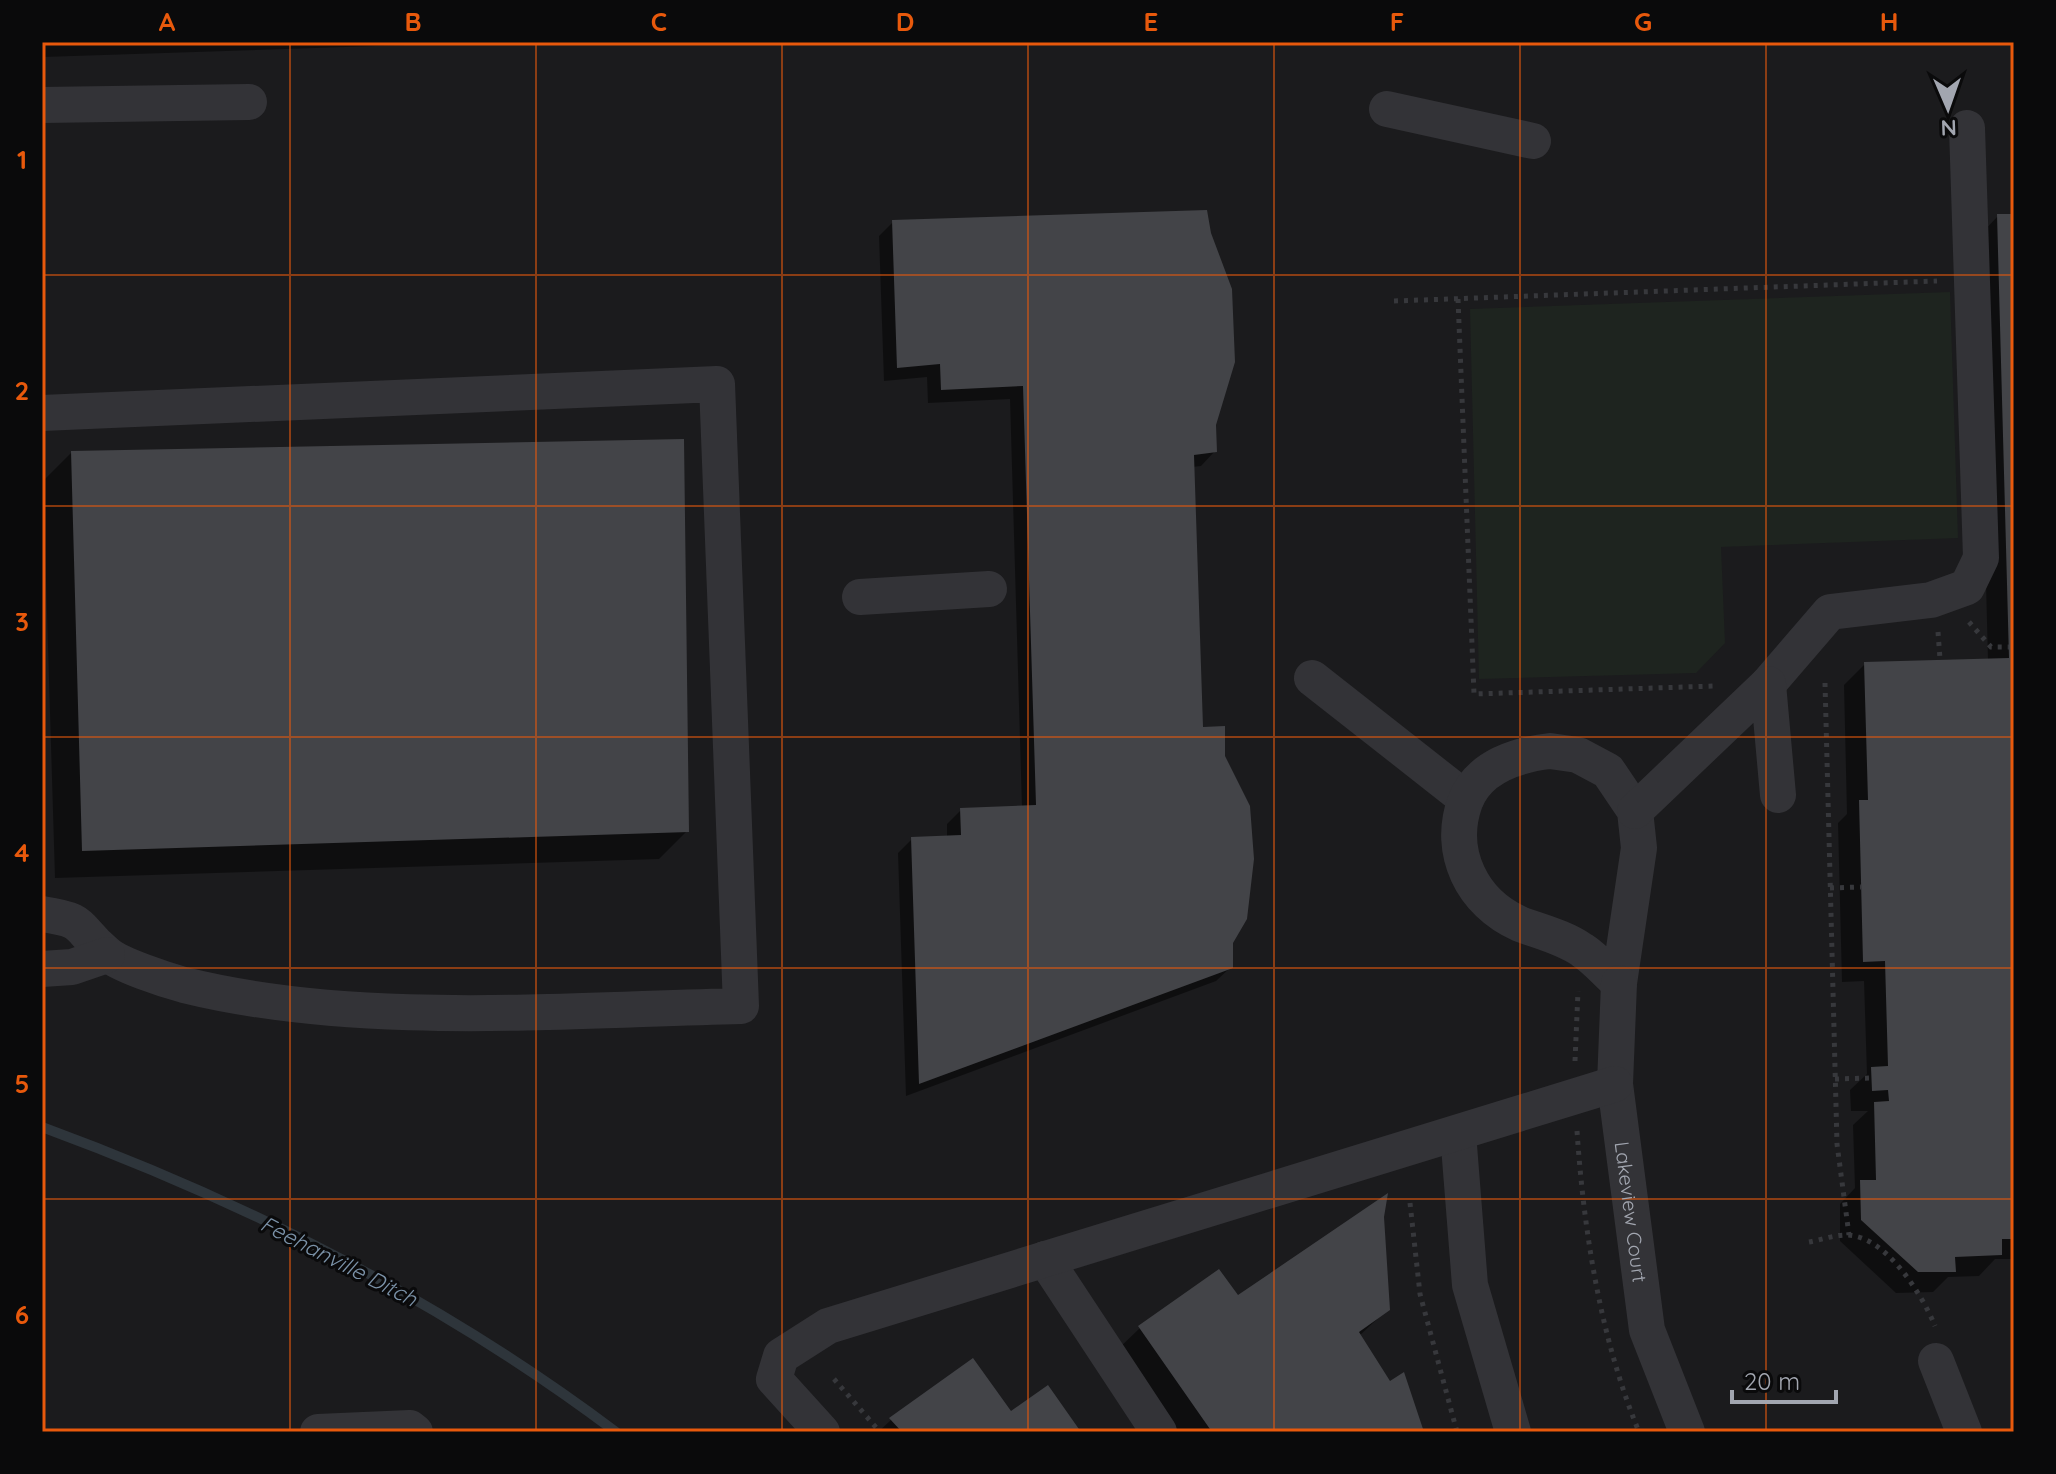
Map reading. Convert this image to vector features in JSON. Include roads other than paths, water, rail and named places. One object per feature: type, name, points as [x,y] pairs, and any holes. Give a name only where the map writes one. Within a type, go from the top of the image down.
[{"type":"street","points":[[42,105],[249,102]]},
{"type":"street","points":[[1387,109],[1533,141]]},
{"type":"street","points":[[1635,811],[1768,684],[1830,612],[1931,600],[1967,587],[1981,558],[1967,128]]},
{"type":"street","points":[[42,413],[717,384],[741,1006],[406,1011],[282,1005],[181,984],[107,955],[75,919],[42,914]]},
{"type":"street","points":[[860,597],[989,589]]},
{"type":"street","points":[[1312,678],[1466,799],[1459,845],[1466,876],[1488,904],[1519,923],[1548,932],[1583,950],[1619,983]]},
{"type":"street","points":[[1768,684],[1778,795]]},
{"type":"street","name":"Lakeview Court","points":[[1466,799],[1488,771],[1521,755],[1550,751],[1578,755],[1608,771],[1635,811],[1639,848],[1619,983],[1615,1084],[1647,1330],[1687,1432]]},
{"type":"street","points":[[42,969],[72,967],[107,955]]},
{"type":"street","points":[[822,1432],[774,1379],[781,1356],[828,1326],[1615,1084]]},
{"type":"street","points":[[1458,1133],[1470,1285],[1513,1432]]},
{"type":"street","points":[[1045,1259],[1159,1432]]},
{"type":"street","points":[[1936,1361],[1964,1432]]},
{"type":"street","points":[[318,1432],[410,1428],[415,1432]]},
{"type":"waterway","name":"Feehanville Ditch","points":[[42,1127],[193,1188],[340,1258],[482,1340],[616,1432]]}]
